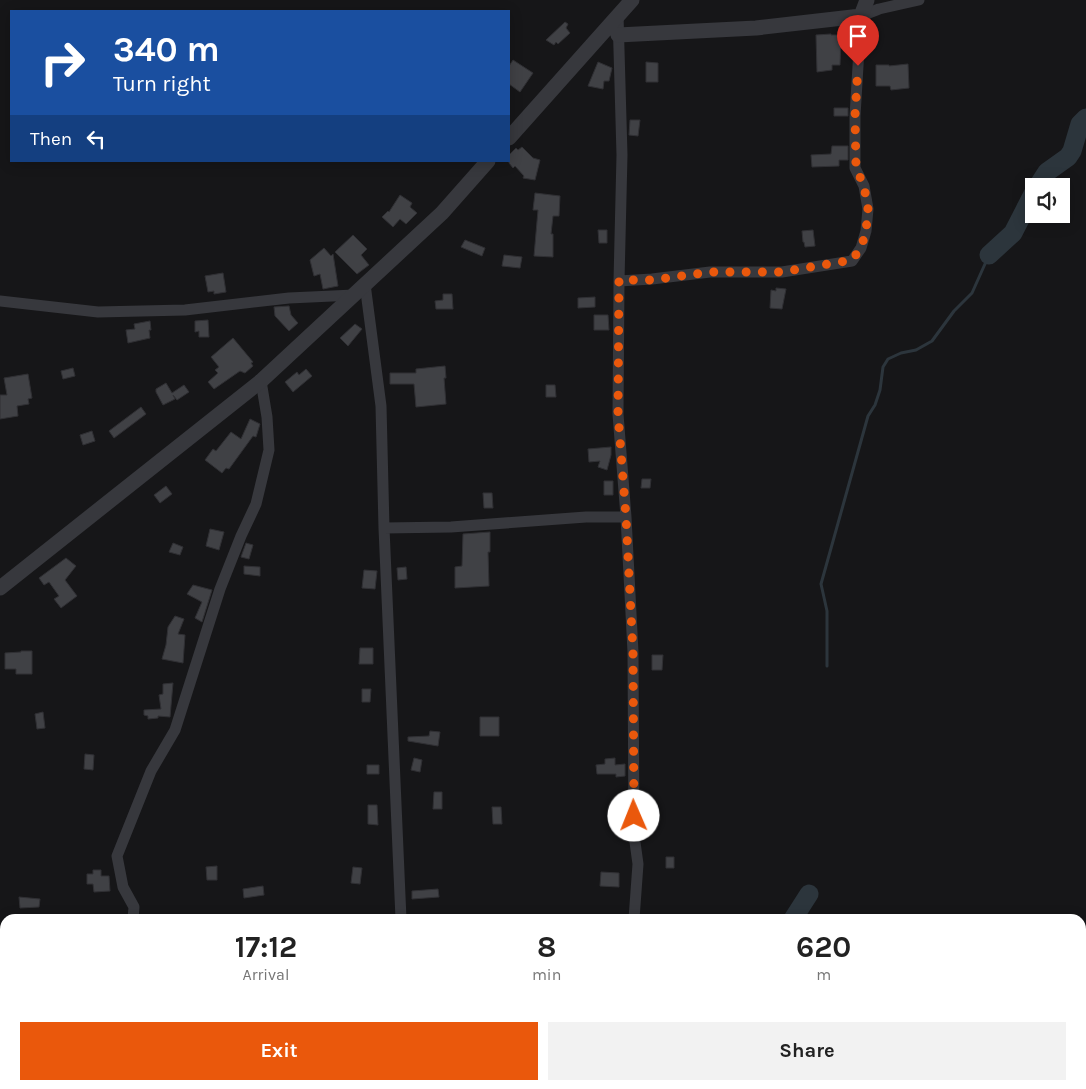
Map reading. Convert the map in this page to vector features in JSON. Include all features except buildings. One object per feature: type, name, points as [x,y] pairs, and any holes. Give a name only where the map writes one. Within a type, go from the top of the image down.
[{"type":"street","points":[[510,137],[632,0]]},
{"type":"street","points":[[619,280],[652,280],[710,272],[782,272],[852,260],[861,248],[866,231],[868,209],[864,186],[856,168],[855,116],[861,16],[867,0]]},
{"type":"street","points":[[618,35],[756,28],[861,16],[879,9],[920,0]]},
{"type":"street","points":[[618,15],[622,155],[618,414],[626,517],[633,652],[634,835],[638,864],[634,914]]},
{"type":"street","points":[[0,588],[261,381],[442,213],[487,162]]},
{"type":"street","points":[[365,284],[381,406],[384,528],[401,914]]},
{"type":"street","points":[[0,302],[98,312],[185,310],[289,298],[354,295]]},
{"type":"street","points":[[133,914],[134,907],[123,886],[117,856],[150,771],[175,730],[220,589],[256,504],[269,450],[267,417],[261,381]]},
{"type":"street","points":[[384,528],[451,527],[586,517],[626,517]]},
{"type":"waterway","points":[[1043,178],[1047,172],[1068,157],[1072,151],[1080,124],[1086,118]]},
{"type":"waterway","points":[[989,255],[1013,233],[1025,210]]},
{"type":"waterway","points":[[827,666],[827,611],[821,584],[868,416],[875,405],[880,390],[883,367],[888,359],[901,353],[916,350],[932,341],[954,311],[972,293],[989,255]]},
{"type":"waterway","points":[[796,914],[809,894]]},
{"type":"route","points":[[634,816],[633,652],[626,517],[618,414],[619,280],[652,280],[710,272],[782,272],[852,260],[861,248],[866,231],[868,209],[864,186],[856,168],[855,116],[858,66]]}]
